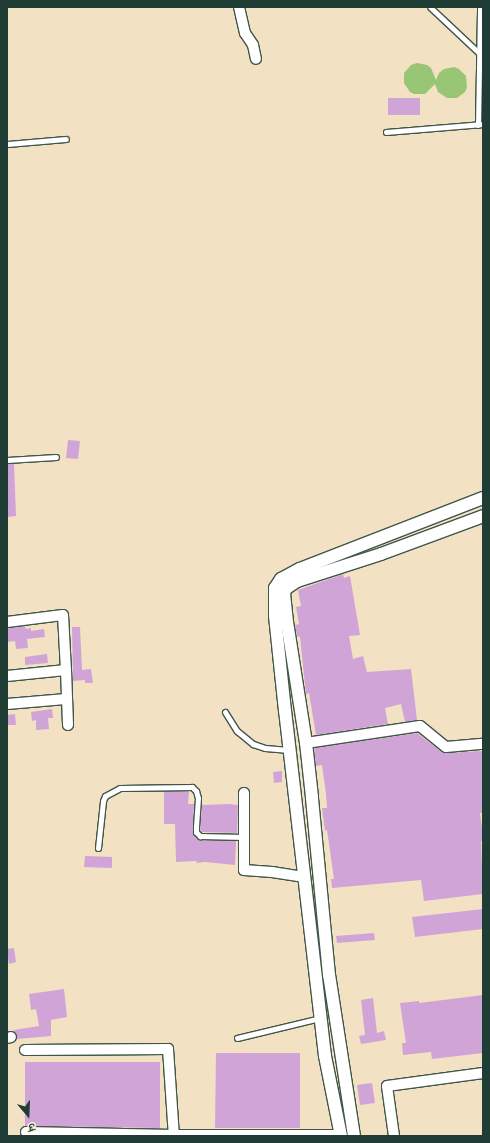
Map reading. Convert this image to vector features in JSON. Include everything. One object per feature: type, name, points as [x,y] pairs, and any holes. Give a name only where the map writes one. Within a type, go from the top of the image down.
[{"type":"street","points":[[239,7],[245,33],[254,45],[256,59]]},
{"type":"street","points":[[26,1132],[174,1136],[341,1136],[325,1056],[295,799],[274,597],[275,588],[281,579],[327,558],[483,498]]},
{"type":"street","points":[[354,1136],[329,975],[306,743],[287,622],[284,595],[285,589],[297,581],[381,554],[483,516]]},
{"type":"street","points":[[7,622],[64,615],[68,725]]},
{"type":"street","points":[[7,676],[66,670]]},
{"type":"street","points":[[7,704],[66,699]]},
{"type":"street","points":[[306,743],[420,726],[446,747],[483,744]]},
{"type":"street","points":[[244,793],[244,870],[272,872],[304,877]]},
{"type":"street","points":[[295,799],[312,797]]},
{"type":"street","points":[[24,1050],[168,1049],[174,1136]]},
{"type":"street","points":[[394,1136],[387,1086],[483,1073]]},
{"type":"lane","points":[[430,7],[480,54]]},
{"type":"lane","points":[[386,132],[480,124],[480,7]]},
{"type":"lane","points":[[7,144],[66,139]]},
{"type":"lane","points":[[7,460],[56,457]]},
{"type":"lane","points":[[225,712],[237,731],[253,744],[265,748],[290,750]]},
{"type":"lane","points":[[98,848],[105,796],[120,788],[192,788],[196,791],[198,798],[196,832],[200,836],[244,837]]},
{"type":"lane","points":[[237,1038],[321,1017]]},
{"type":"green space","points":[[417,63],[427,65],[431,68],[436,80],[439,73],[444,69],[454,67],[459,69],[466,76],[467,87],[465,92],[457,98],[447,98],[438,92],[435,84],[425,94],[414,94],[410,92],[404,83],[404,73],[411,65]]},
{"type":"building","points":[[388,98],[420,98],[420,115],[388,115]]},
{"type":"building","points":[[68,440],[80,441],[78,459],[66,458]]},
{"type":"building","points":[[7,464],[14,464],[16,516],[7,517]]},
{"type":"building","points":[[343,574],[344,578],[350,576],[360,635],[349,636],[353,659],[363,656],[367,672],[411,669],[417,720],[405,722],[401,704],[385,708],[388,724],[316,735],[309,693],[306,694],[300,637],[297,636],[295,625],[299,624],[296,607],[301,606],[298,590]]},
{"type":"building","points":[[25,626],[26,629],[31,628],[31,631],[44,629],[45,637],[27,639],[28,648],[16,649],[15,641],[7,642],[7,628]]},
{"type":"building","points":[[72,627],[80,627],[82,670],[91,669],[93,683],[85,683],[85,680],[73,681]]},
{"type":"building","points":[[47,654],[48,663],[25,665],[25,657]]},
{"type":"building","points":[[52,709],[53,718],[48,718],[49,729],[36,730],[36,720],[32,721],[31,712]]},
{"type":"building","points":[[15,714],[16,725],[7,725],[7,715]]},
{"type":"building","points":[[417,733],[443,753],[483,751],[483,813],[480,813],[483,836],[483,841],[481,841],[483,894],[424,901],[421,880],[332,888],[331,879],[334,879],[327,830],[325,831],[322,808],[327,808],[326,794],[322,765],[316,766],[314,748]]},
{"type":"building","points":[[282,771],[282,782],[274,783],[273,772]]},
{"type":"building","points":[[164,791],[189,791],[188,804],[194,804],[193,834],[200,840],[236,841],[235,865],[205,862],[196,863],[197,861],[176,862],[175,824],[164,824]]},
{"type":"building","points":[[202,805],[238,805],[237,833],[202,832],[200,830]]},
{"type":"building","points":[[85,856],[112,857],[112,868],[84,867]]},
{"type":"building","points":[[483,909],[483,929],[415,937],[412,917]]},
{"type":"building","points":[[374,933],[375,940],[337,943],[336,936]]},
{"type":"building","points":[[14,948],[16,962],[9,964],[7,949]]},
{"type":"building","points":[[64,989],[67,1017],[51,1020],[51,1036],[17,1039],[14,1030],[39,1026],[36,1009],[31,1010],[29,994]]},
{"type":"building","points":[[483,995],[483,1053],[432,1059],[431,1052],[403,1055],[402,1043],[406,1043],[400,1003],[419,1001],[419,1003]]},
{"type":"building","points":[[373,998],[377,1033],[384,1031],[386,1040],[361,1044],[359,1036],[365,1035],[361,1000]]},
{"type":"building","points":[[216,1053],[300,1053],[300,1128],[215,1128]]},
{"type":"building","points":[[25,1062],[160,1062],[160,1128],[25,1126]]},
{"type":"building","points":[[372,1083],[375,1103],[360,1105],[357,1085]]}]
